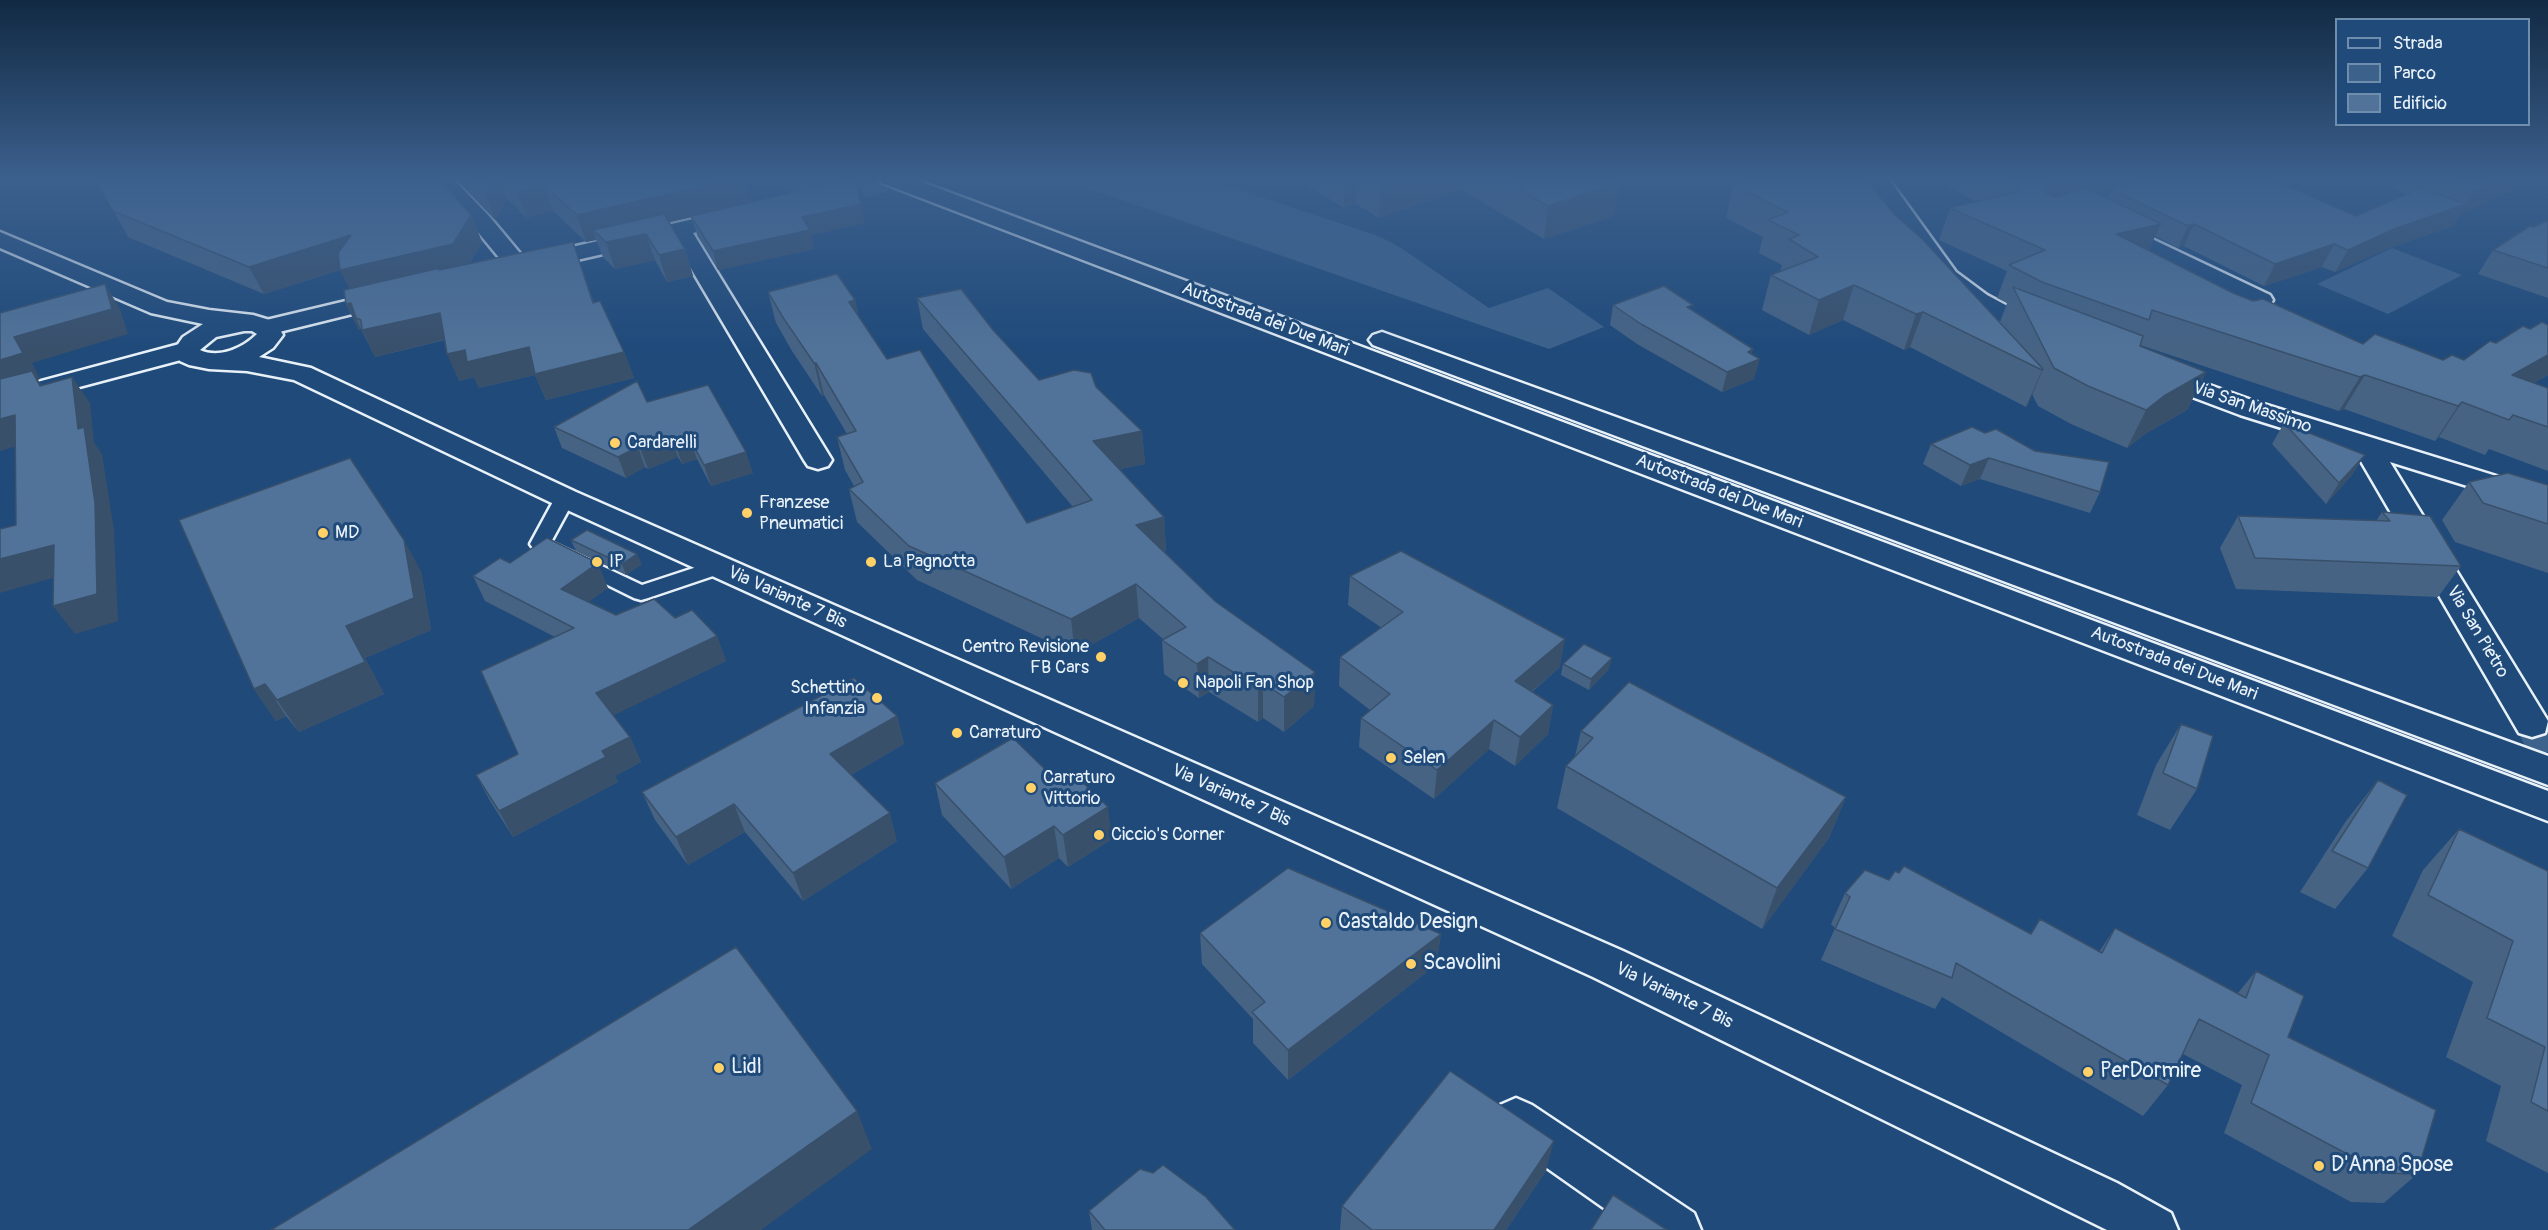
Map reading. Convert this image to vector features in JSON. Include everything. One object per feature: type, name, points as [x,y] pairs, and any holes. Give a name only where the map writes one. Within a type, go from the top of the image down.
[{"type":"main road","points":[[489,235],[507,269],[656,235]]},
{"type":"main road","points":[[683,235],[818,460]]},
{"type":"main road","name":"Autostrada dei Due Mari","points":[[1042,235],[2548,806]]},
{"type":"main road","name":"Autostrada dei Due Mari","points":[[1099,235],[2548,771]]},
{"type":"main road","points":[[1918,235],[1947,277],[1978,300],[2019,322],[2063,338]]},
{"type":"main road","points":[[2130,235],[2261,300]]},
{"type":"main road","points":[[0,239],[160,308],[263,329]]},
{"type":"main road","points":[[0,400],[188,348],[211,331],[232,325],[263,329],[416,291]]},
{"type":"main road","points":[[160,308],[183,333],[188,348]]},
{"type":"main road","points":[[214,361],[260,346],[263,329]]},
{"type":"main road","name":"Via Variante 7 Bis","points":[[263,329],[275,350],[302,374]]},
{"type":"main road","name":"Via Variante 7 Bis","points":[[188,348],[189,355],[194,359],[247,363],[302,374],[565,498],[1608,964],[2089,1195],[2154,1230]]},
{"type":"main road","name":"Via San Massimo","points":[[2129,363],[2250,409],[2548,502]]},
{"type":"main road","name":"Via San Pietro","points":[[2366,446],[2532,724]]},
{"type":"main road","points":[[1484,1099],[1677,1230]]},
{"type":"lane","points":[[565,498],[540,544],[641,593],[718,567]]},
{"type":"green space","points":[[1223,235],[1376,235],[1398,246],[1489,308],[1548,288],[1604,327],[1549,349]]},
{"type":"green space","points":[[2392,248],[2462,275],[2388,314],[2317,284]]},
{"type":"building","points":[[172,235],[350,235],[249,267]]},
{"type":"building","points":[[351,235],[458,235],[453,244],[340,270],[338,253]]},
{"type":"building","points":[[599,235],[639,235],[606,242]]},
{"type":"building","points":[[647,235],[677,235],[685,249],[659,255]]},
{"type":"building","points":[[703,235],[785,235],[713,251]]},
{"type":"building","points":[[1798,235],[1918,235],[2043,369],[1923,312],[1916,314],[1854,285],[1819,300],[1771,275],[1818,257],[1789,239]]},
{"type":"building","points":[[2012,235],[2119,235],[2233,293],[2253,301],[2263,299],[2363,344],[2375,334],[2443,360],[2452,355],[2464,360],[2490,341],[2496,343],[2523,326],[2530,329],[2542,322],[2548,325],[2548,355],[2512,375],[2548,388],[2548,427],[2513,415],[2509,420],[2462,402],[2458,406],[2152,310],[2149,320],[2042,282],[2009,265],[2045,250]]},
{"type":"building","points":[[2217,235],[2381,235],[2348,250],[2334,244],[2275,264]]},
{"type":"building","points":[[2516,235],[2548,235],[2548,268],[2493,250]]},
{"type":"building","points":[[573,242],[593,303],[600,301],[624,352],[535,374],[529,347],[467,362],[465,350],[447,354],[440,313],[362,330],[361,320],[356,318],[351,303],[346,304],[344,290],[440,268],[439,270]]},
{"type":"building","points":[[837,274],[855,300],[849,302],[887,359],[920,350],[1027,523],[1092,500],[917,298],[961,289],[993,330],[1039,380],[1074,370],[1091,373],[1096,387],[1142,431],[1093,441],[1164,517],[1136,525],[1216,602],[1315,672],[1284,697],[1263,683],[1258,687],[1208,657],[1197,664],[1162,640],[1186,627],[1136,584],[1071,619],[909,546],[849,489],[863,482],[837,437],[856,431],[816,363],[784,319],[768,292]]},
{"type":"building","points":[[105,284],[112,309],[14,337],[23,353],[0,360],[0,313]]},
{"type":"building","points":[[1664,286],[1693,305],[1687,307],[1753,349],[1748,352],[1760,359],[1727,372],[1641,324],[1613,305]]},
{"type":"building","points":[[2013,287],[2143,336],[2140,346],[2206,372],[2164,396],[2146,410],[2088,386],[2054,368]]},
{"type":"building","points":[[32,371],[40,386],[72,377],[78,429],[84,427],[95,503],[97,594],[53,606],[54,545],[0,559],[0,529],[16,525],[15,415],[0,419],[0,379]]},
{"type":"building","points":[[637,381],[647,402],[708,385],[746,452],[704,465],[690,439],[675,443],[671,436],[638,447],[618,457],[554,427]]},
{"type":"building","points":[[2284,423],[2365,455],[2339,483]]},
{"type":"building","points":[[1972,427],[1985,433],[1996,429],[2035,451],[2109,462],[2100,492],[1989,458],[1970,465],[1931,444]]},
{"type":"building","points":[[350,458],[404,540],[414,598],[346,626],[365,662],[277,700],[265,684],[254,689],[179,520]]},
{"type":"building","points":[[2508,473],[2548,485],[2548,524],[2483,503],[2469,482]]},
{"type":"building","points":[[2382,512],[2430,516],[2461,566],[2255,558],[2238,516],[2390,521]]},
{"type":"building","points":[[587,530],[637,554],[622,564],[571,540]]},
{"type":"building","points":[[547,538],[598,563],[561,589],[616,615],[654,599],[675,618],[692,610],[717,636],[596,693],[630,737],[602,751],[606,757],[499,811],[476,775],[518,754],[481,671],[574,628],[473,576],[500,558],[510,563]]},
{"type":"building","points":[[1401,551],[1565,639],[1515,681],[1553,705],[1520,737],[1494,720],[1437,770],[1361,718],[1390,694],[1340,657],[1403,612],[1350,576]]},
{"type":"building","points":[[1584,644],[1612,658],[1591,679],[1563,664]]},
{"type":"building","points":[[854,678],[897,716],[830,754],[890,813],[793,873],[734,804],[676,837],[642,792]]},
{"type":"building","points":[[1629,682],[1846,797],[1777,888],[1566,766],[1593,738],[1581,731]]},
{"type":"building","points":[[2181,724],[2213,736],[2197,789],[2163,773]]},
{"type":"building","points":[[1013,738],[1055,779],[1070,770],[1108,807],[1063,835],[1054,826],[1004,857],[935,783]]},
{"type":"building","points":[[2378,780],[2407,795],[2368,868],[2332,851]]},
{"type":"building","points":[[2459,829],[2548,871],[2548,1111],[2531,1102],[2545,1047],[2487,1018],[2513,941],[2428,895]]},
{"type":"building","points":[[1904,866],[2031,934],[2040,919],[2102,953],[2115,928],[2246,998],[2256,971],[2304,996],[2288,1037],[2436,1110],[2417,1174],[2383,1173],[2251,1103],[2269,1055],[2199,1019],[2168,1085],[1956,963],[1952,978],[1835,929],[1850,897],[1845,893],[1865,870],[1889,880],[1895,871],[1899,873]]},
{"type":"building","points":[[1288,868],[1441,934],[1288,1050],[1252,1012],[1265,1002],[1200,933]]},
{"type":"building","name":"Lidl","points":[[736,947],[857,1111],[688,1230],[271,1230]]},
{"type":"building","points":[[1450,1071],[1554,1141],[1494,1230],[1372,1230],[1342,1206]]},
{"type":"building","points":[[1163,1165],[1206,1197],[1235,1230],[1105,1230],[1089,1211],[1140,1169],[1153,1173]]},
{"type":"building","points":[[1613,1195],[1667,1230],[1591,1230]]},
{"type":"tunnel","points":[[2532,724],[2548,756]]},
{"type":"place","name":"Cardarelli","points":[[615,443]]},
{"type":"place","name":"Franzese Pneumatici","points":[[747,513]]},
{"type":"place","name":"MD","points":[[323,533]]},
{"type":"place","name":"IP","points":[[597,562]]},
{"type":"place","name":"La Pagnotta","points":[[871,562]]},
{"type":"place","name":"Centro Revisione FB Cars","points":[[1101,657]]},
{"type":"place","name":"Napoli Fan Shop","points":[[1183,683]]},
{"type":"place","name":"Schettino Infanzia","points":[[877,698]]},
{"type":"place","name":"Carraturo","points":[[957,733]]},
{"type":"place","name":"Selen","points":[[1391,758]]},
{"type":"place","name":"Carraturo Vittorio","points":[[1031,788]]},
{"type":"place","name":"Ciccio's Corner","points":[[1099,835]]},
{"type":"place","name":"Castaldo Design","points":[[1326,923]]},
{"type":"place","name":"Scavolini","points":[[1411,964]]},
{"type":"place","name":"Lidl","points":[[719,1068]]},
{"type":"place","name":"PerDormire","points":[[2088,1072]]},
{"type":"place","name":"D'Anna Spose","points":[[2319,1166]]}]
